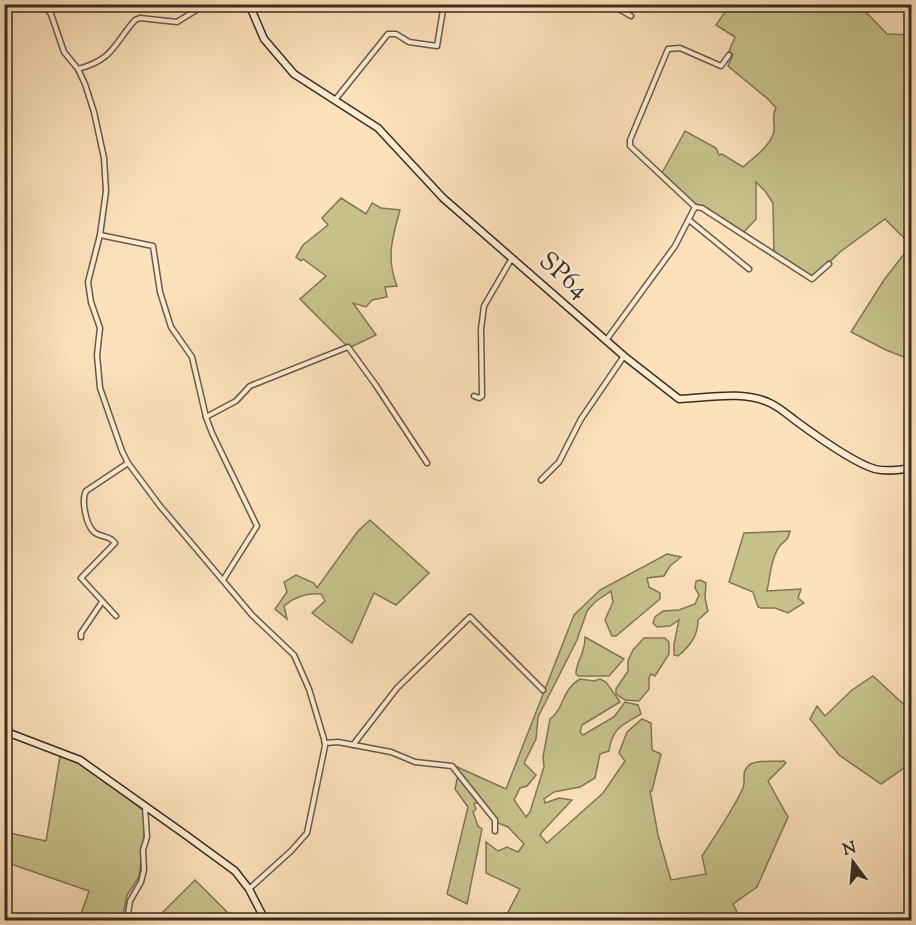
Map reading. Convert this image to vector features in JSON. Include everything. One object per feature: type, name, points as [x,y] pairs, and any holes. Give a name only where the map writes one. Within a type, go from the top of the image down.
[{"type":"street","points":[[42,4],[54,21],[64,52],[78,69],[91,100],[104,158],[106,190],[100,235],[88,282],[91,302],[100,328],[97,372],[102,398],[128,463],[152,496],[252,615],[294,655],[309,689],[325,743],[307,832],[291,851],[249,889]]},
{"type":"street","points":[[78,69],[97,63],[110,54],[135,20],[140,18],[177,22],[206,4]]},
{"type":"street","name":"SP64","points":[[249,4],[264,39],[287,68],[378,128],[443,198],[624,356],[679,399],[742,396],[760,400],[770,403],[817,436],[866,465],[876,469],[895,471],[912,468]]},
{"type":"street","points":[[335,100],[388,34],[396,34],[409,42],[437,46],[444,4]]},
{"type":"street","points":[[610,4],[632,16]]},
{"type":"street","points":[[729,55],[720,66],[680,48],[668,49],[630,140],[631,148],[694,207],[702,208],[812,279],[829,264]]},
{"type":"street","points":[[607,339],[675,246],[694,207]]},
{"type":"street","points":[[688,220],[749,269]]},
{"type":"street","points":[[100,235],[153,246],[164,307],[175,336],[194,364],[206,417],[257,526],[223,579]]},
{"type":"street","points":[[474,396],[479,398],[482,396],[481,329],[484,306],[512,258]]},
{"type":"street","points":[[206,417],[237,401],[250,386],[348,347],[427,463]]},
{"type":"street","points":[[541,480],[559,462],[581,419],[624,356]]},
{"type":"street","points":[[116,616],[81,578],[113,546],[115,541],[97,534],[91,528],[84,496],[86,491],[128,463]]},
{"type":"street","points":[[81,637],[81,633],[102,602]]},
{"type":"street","points":[[353,745],[398,688],[470,617],[543,690]]},
{"type":"street","points":[[4,730],[80,760],[235,871],[249,889],[265,921]]},
{"type":"street","points":[[325,743],[334,741],[391,752],[415,762],[452,766],[495,820],[495,831]]},
{"type":"street","points":[[127,921],[130,901],[141,882],[144,870],[143,850],[147,837],[145,807]]},
{"type":"shaded area","points":[[724,5],[868,5],[863,9],[887,34],[911,35],[911,245],[885,219],[840,252],[816,275],[809,278],[774,257],[773,203],[756,182],[756,219],[743,233],[695,205],[662,173],[685,131],[716,148],[719,155],[722,154],[743,167],[769,142],[774,131],[776,108],[728,66],[733,55],[729,51],[735,37],[716,25],[728,8]]},
{"type":"shaded area","points":[[341,198],[366,214],[372,203],[381,208],[400,210],[391,257],[397,286],[385,287],[387,297],[372,300],[366,307],[353,303],[376,335],[351,347],[347,346],[300,299],[326,276],[303,259],[301,261],[296,257],[303,245],[328,225],[322,218]]},
{"type":"shaded area","points":[[911,245],[911,360],[851,332],[884,280]]},
{"type":"shaded area","points":[[370,520],[429,573],[396,605],[374,593],[352,643],[312,613],[325,601],[321,594],[301,596],[292,600],[284,606],[287,619],[275,609],[287,592],[284,582],[296,575],[314,583],[317,588],[358,531]]},
{"type":"shaded area","points":[[790,531],[774,557],[767,591],[801,589],[798,598],[804,603],[788,613],[775,608],[758,607],[753,592],[729,582],[744,533]]},
{"type":"shaded area","points":[[667,554],[681,557],[670,566],[664,576],[647,578],[649,587],[660,593],[660,599],[616,636],[612,636],[605,620],[613,602],[611,591],[587,611],[577,640],[538,717],[536,739],[524,763],[536,775],[527,786],[520,788],[514,800],[526,817],[530,812],[544,767],[543,757],[550,719],[555,715],[569,688],[580,679],[594,681],[600,679],[606,682],[620,702],[582,725],[580,732],[583,735],[614,717],[625,702],[638,705],[641,714],[623,724],[615,732],[609,751],[600,754],[595,778],[580,787],[554,792],[544,799],[545,803],[559,798],[572,800],[540,835],[547,843],[603,793],[625,761],[619,753],[627,732],[642,719],[651,723],[652,750],[661,754],[652,791],[650,791],[658,835],[671,880],[706,874],[702,856],[739,797],[748,766],[759,762],[784,761],[786,763],[768,781],[788,817],[757,887],[733,904],[741,920],[504,920],[520,889],[486,873],[486,842],[498,851],[507,847],[518,852],[524,844],[508,827],[498,823],[481,801],[474,804],[476,809],[473,812],[478,826],[482,829],[467,904],[447,894],[468,807],[455,789],[458,775],[453,768],[455,766],[506,789],[574,615],[600,590]]},
{"type":"shaded area","points":[[696,581],[706,583],[705,598],[708,611],[698,620],[697,631],[690,644],[678,656],[674,655],[679,620],[670,626],[657,627],[653,623],[655,617],[663,611],[679,610],[695,604],[699,595],[695,588]]},
{"type":"shaded area","points":[[585,637],[624,659],[609,676],[578,676],[576,674],[584,649]]},
{"type":"shaded area","points":[[644,638],[665,638],[669,642],[669,654],[655,676],[651,674],[649,689],[639,701],[625,700],[616,694],[616,689],[628,671],[628,661],[633,650]]},
{"type":"shaded area","points":[[873,676],[911,711],[911,763],[881,784],[839,755],[810,719],[817,706],[825,716],[852,690]]},
{"type":"shaded area","points":[[60,756],[84,765],[143,810],[145,827],[139,877],[127,895],[122,920],[79,920],[89,891],[5,862],[5,832],[46,841]]},
{"type":"shaded area","points":[[195,880],[235,920],[155,920]]}]
